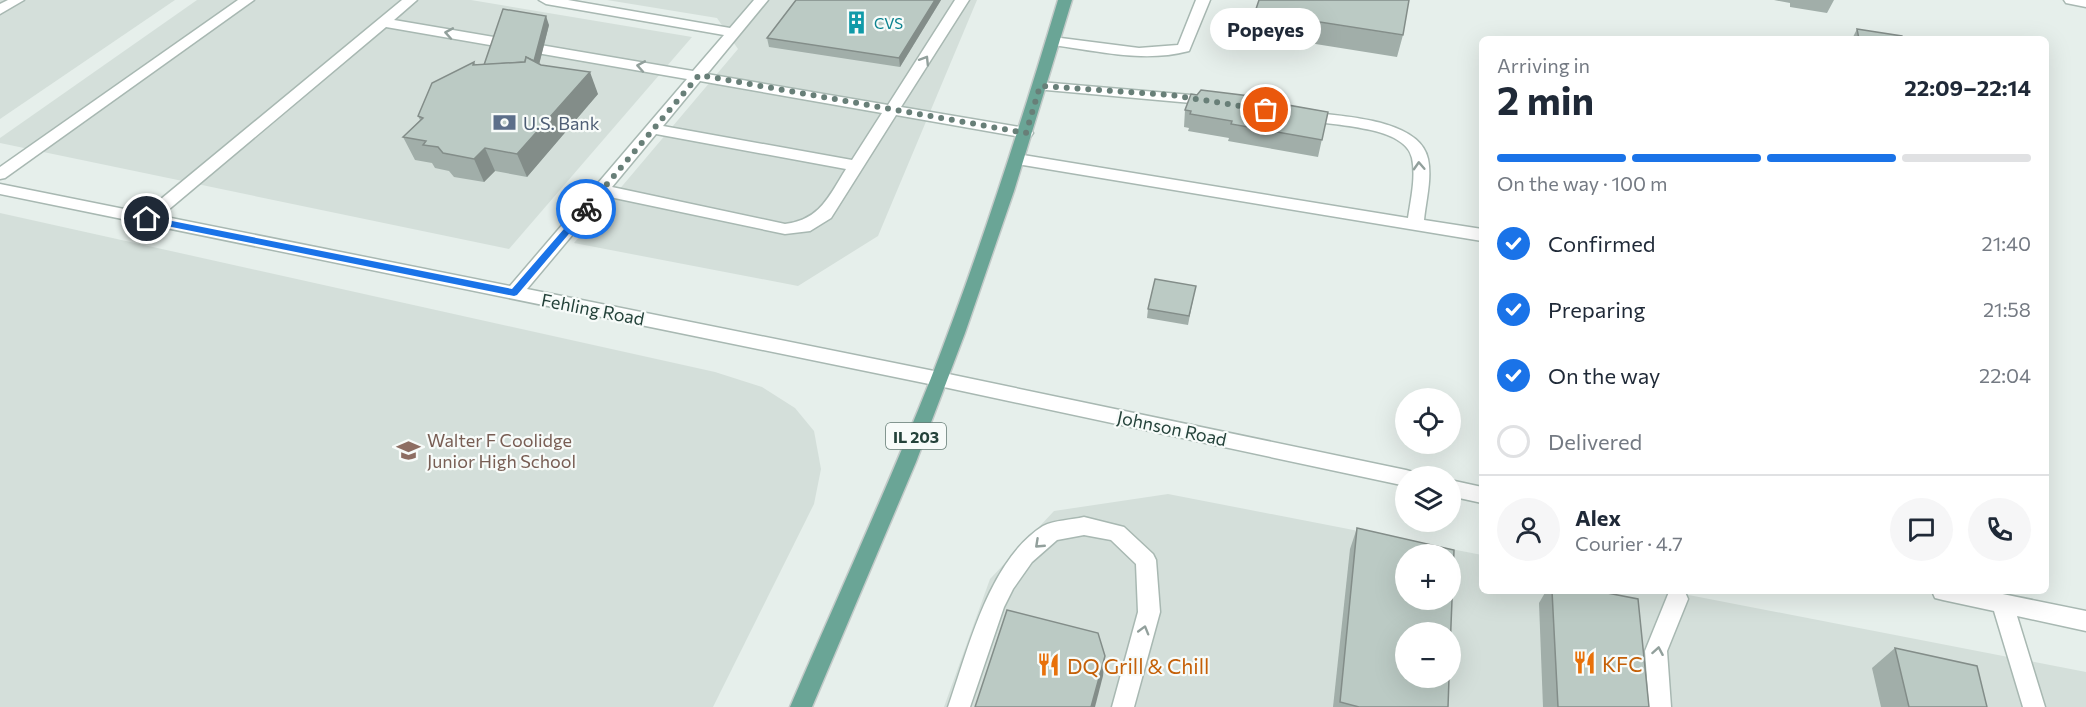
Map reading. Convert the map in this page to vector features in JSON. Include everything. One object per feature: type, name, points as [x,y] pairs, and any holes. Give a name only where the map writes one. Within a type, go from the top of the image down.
[{"type":"main road","name":"IL 203","points":[[801,707],[939,379],[1026,133],[1065,0]]},
{"type":"street","points":[[0,10],[17,0]]},
{"type":"street","points":[[0,174],[247,0]]},
{"type":"street","points":[[147,219],[410,0]]},
{"type":"street","points":[[546,0],[734,33]]},
{"type":"street","points":[[514,293],[761,0]]},
{"type":"street","points":[[602,190],[785,229],[804,227],[825,214],[894,110],[962,0]]},
{"type":"street","points":[[1053,41],[1154,52],[1175,51],[1184,48],[1203,0]]},
{"type":"street","points":[[2071,0],[2086,3]]},
{"type":"street","points":[[383,22],[1026,133]]},
{"type":"street","points":[[1040,86],[1171,95],[1227,103]]},
{"type":"street","points":[[1291,114],[1370,127],[1394,133],[1408,140],[1416,149],[1420,159],[1416,224]]},
{"type":"street","points":[[654,129],[856,166]]},
{"type":"street","points":[[1017,159],[1479,234]]},
{"type":"street","name":"Fehling Road","points":[[0,189],[939,379]]},
{"type":"street","name":"Johnson Road","points":[[939,379],[1395,476]]},
{"type":"street","points":[[1461,490],[1479,494]]},
{"type":"street","points":[[959,707],[994,606],[1006,582],[1025,556],[1051,532],[1084,526],[1117,534],[1146,560],[1149,612],[1123,707]]},
{"type":"street","points":[[1958,594],[2086,621]]},
{"type":"street","points":[[1660,707],[1656,651],[1677,598]]},
{"type":"street","points":[[2002,603],[2034,707]]},
{"type":"shaded area","points":[[0,0],[175,0],[0,119]]},
{"type":"shaded area","points":[[197,0],[471,0],[692,37],[509,249],[0,143],[0,138]]},
{"type":"shaded area","points":[[607,0],[977,0],[878,236],[798,286],[574,243],[738,49],[717,18]]},
{"type":"shaded area","name":"Walter F Coolidge Junior High School","points":[[0,213],[715,372],[762,387],[795,408],[814,431],[821,469],[814,504],[713,707],[0,707]]},
{"type":"shaded area","points":[[1168,494],[1425,544],[1395,544],[1395,610],[1461,610],[1461,551],[1479,554],[1479,594],[1683,594],[2086,672],[2086,707],[944,707],[990,579],[1054,511]]},
{"type":"building","name":"CVS","points":[[796,0],[935,0],[899,58],[767,38]]},
{"type":"building","points":[[1259,0],[1409,0],[1403,35],[1255,12]]},
{"type":"building","points":[[503,9],[546,16],[534,61],[526,57],[525,62],[484,65]]},
{"type":"building","points":[[1857,29],[1902,36],[1858,36]]},
{"type":"building","name":"U.S. Bank","points":[[526,57],[541,65],[590,72],[517,154],[485,148],[474,159],[443,153],[438,147],[423,145],[426,141],[403,137],[423,118],[418,116],[432,83],[474,62],[473,65],[525,62]]},
{"type":"building","points":[[1201,90],[1266,98],[1265,101],[1328,112],[1322,140],[1231,124],[1232,121],[1190,114],[1191,111],[1185,110],[1191,94],[1197,95]]},
{"type":"building","points":[[1155,279],[1196,286],[1189,316],[1148,309]]},
{"type":"building","points":[[1357,528],[1428,544],[1395,544],[1395,610],[1452,610],[1451,622],[1395,622],[1395,688],[1449,688],[1448,707],[1359,707],[1340,702]]},
{"type":"building","name":"KFC","points":[[1552,594],[1612,594],[1638,599],[1649,707],[1558,707]]},
{"type":"building","name":"DQ Grill & Chill","points":[[1007,610],[1098,633],[1105,656],[1091,707],[975,707]]},
{"type":"building","points":[[1895,648],[1977,666],[1987,707],[1909,707]]},
{"type":"way so far","points":[[586,209],[699,75],[1026,133],[1040,86],[1171,95],[1266,110]]},
{"type":"place","name":"CVS","points":[[856,23]]},
{"type":"place","name":"Popeyes","points":[[1266,110]]},
{"type":"place","name":"U.S. Bank","points":[[505,123]]},
{"type":"place","name":"Walter F Coolidge Junior High School","points":[[409,450]]},
{"type":"place","name":"KFC","points":[[1584,663]]},
{"type":"place","name":"DQ Grill & Chill","points":[[1049,665]]},
{"type":"route","points":[[147,219],[514,293],[586,209]]}]
